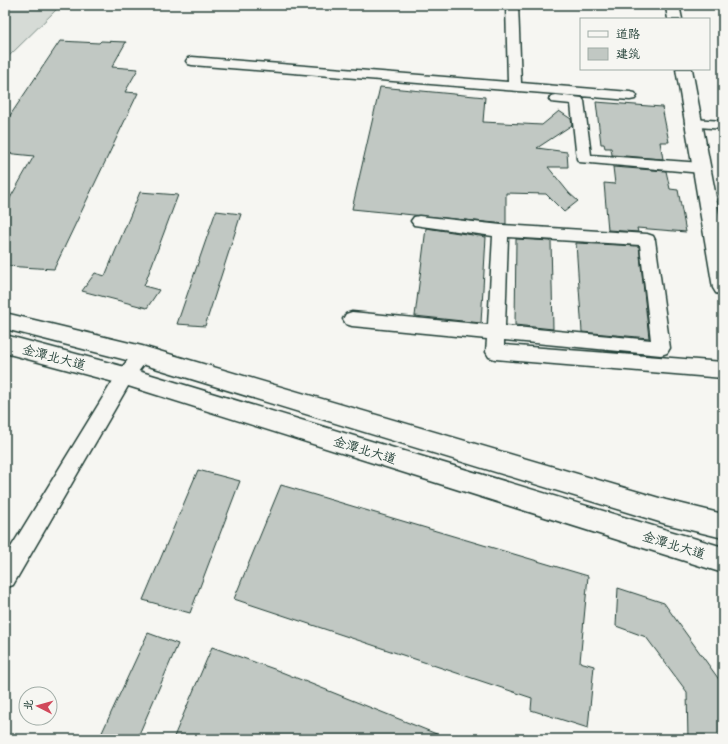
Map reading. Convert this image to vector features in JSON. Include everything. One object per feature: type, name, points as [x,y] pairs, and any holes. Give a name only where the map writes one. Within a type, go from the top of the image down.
[{"type":"main road","points":[[684,70],[692,123],[702,168],[723,288]]},
{"type":"main road","name":"金潭北大道","points":[[5,321],[142,355],[666,512],[723,526]]},
{"type":"main road","name":"金潭北大道","points":[[5,344],[125,376],[723,560]]},
{"type":"street","points":[[512,5],[515,87]]},
{"type":"street","points":[[192,61],[371,74],[630,96]]},
{"type":"street","points":[[496,94],[577,100],[584,159],[702,168]]},
{"type":"street","points":[[692,123],[723,125]]},
{"type":"street","points":[[352,319],[661,348],[647,240],[501,231],[419,221]]},
{"type":"street","points":[[501,231],[495,352],[723,370]]},
{"type":"street","points":[[5,577],[125,376],[142,355]]},
{"type":"shaded area","points":[[5,5],[61,5],[5,60]]},
{"type":"building","points":[[60,41],[99,43],[101,41],[126,42],[112,67],[138,69],[125,92],[138,93],[54,269],[5,266],[5,207],[34,156],[5,153],[5,123]]},
{"type":"building","points":[[380,87],[485,97],[483,122],[542,125],[559,111],[571,119],[572,125],[537,148],[567,152],[568,167],[548,167],[569,193],[578,201],[564,212],[546,194],[506,193],[506,224],[352,209]]},
{"type":"building","points":[[596,102],[662,107],[669,142],[660,142],[663,159],[612,155],[611,148],[605,148],[604,144],[601,144]]},
{"type":"building","points":[[613,167],[666,171],[670,189],[678,190],[686,232],[637,228],[638,232],[608,230],[604,183],[615,184]]},
{"type":"building","points":[[140,192],[178,195],[144,286],[159,290],[147,308],[82,291],[95,273],[105,276]]},
{"type":"building","points":[[216,211],[241,214],[205,326],[177,324]]},
{"type":"building","points":[[426,228],[486,237],[481,323],[415,316]]},
{"type":"building","points":[[516,239],[551,241],[553,329],[515,325]]},
{"type":"building","points":[[576,243],[639,246],[649,338],[582,332]]},
{"type":"building","points":[[198,470],[240,481],[190,613],[143,600]]},
{"type":"building","points":[[281,485],[588,576],[580,662],[594,666],[588,728],[531,710],[532,698],[234,599]]},
{"type":"building","points":[[618,588],[664,603],[723,685],[723,739],[688,739],[687,692],[646,637],[616,626]]},
{"type":"building","points":[[148,633],[178,644],[137,739],[99,739]]},
{"type":"building","points":[[212,647],[274,669],[449,739],[173,739]]}]
